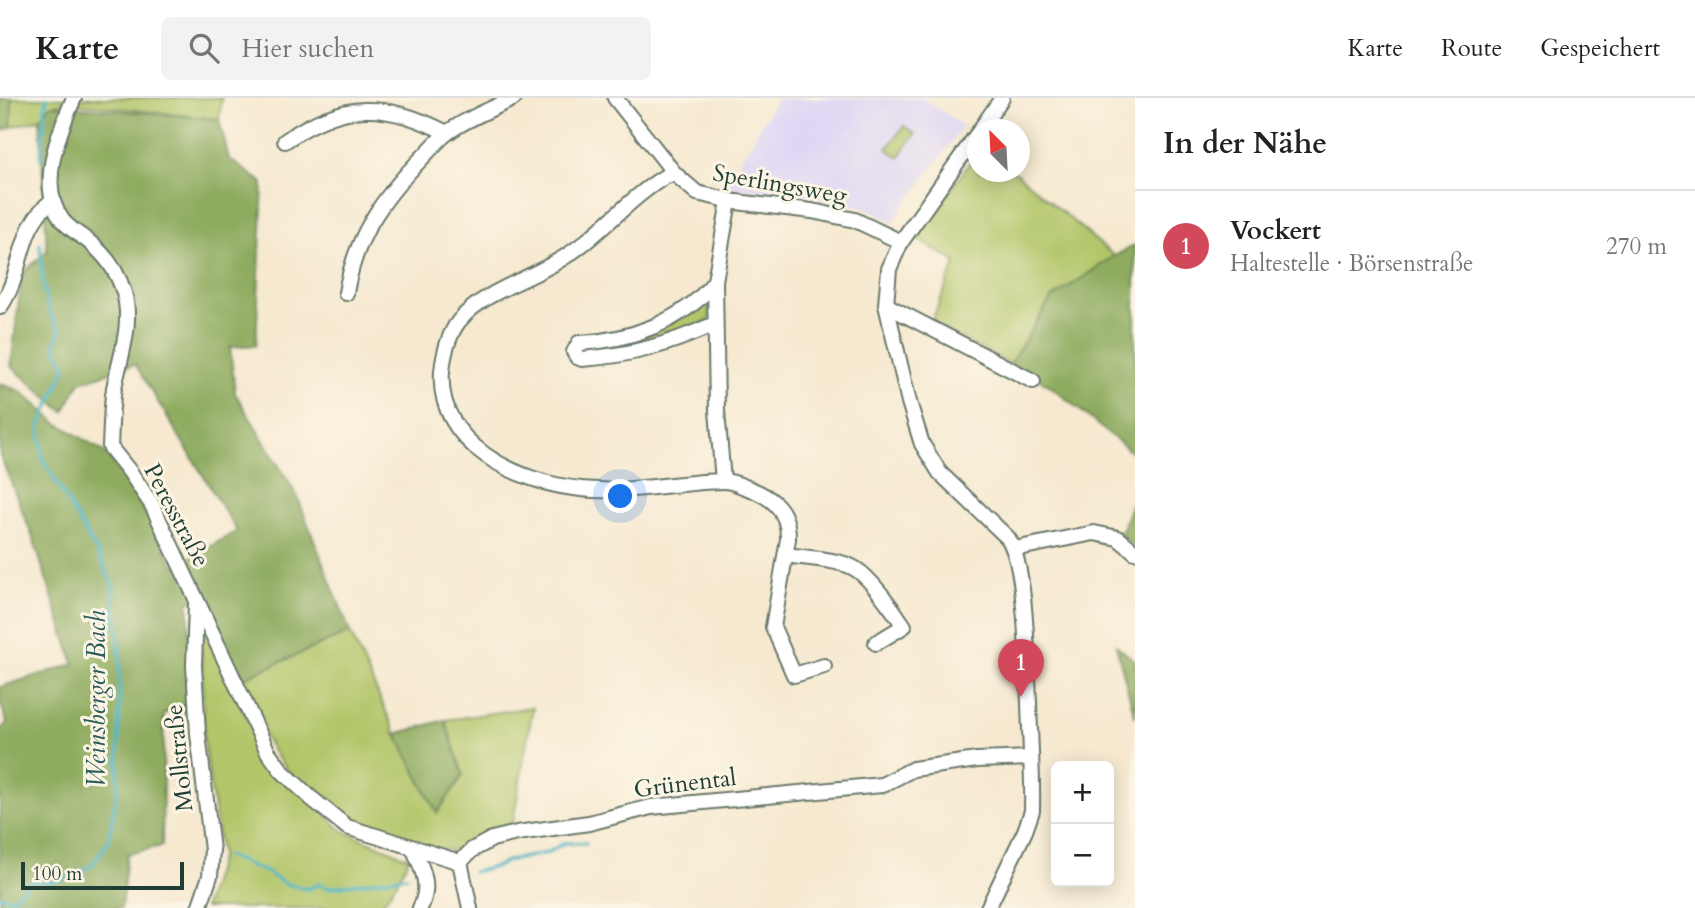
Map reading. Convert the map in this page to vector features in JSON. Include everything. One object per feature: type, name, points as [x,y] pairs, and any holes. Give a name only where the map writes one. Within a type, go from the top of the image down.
[{"type":"street","points":[[0,307],[15,281],[31,224],[53,200],[51,181],[54,159],[74,98]]},
{"type":"street","points":[[346,293],[352,264],[367,228],[382,203],[404,177],[447,132],[514,98]]},
{"type":"street","name":"Sperlingsweg","points":[[615,98],[675,174],[697,193],[729,201],[812,211],[855,220],[901,242]]},
{"type":"street","points":[[987,119],[1002,98]]},
{"type":"street","points":[[285,141],[335,113],[350,110],[400,113],[447,132]]},
{"type":"street","points":[[967,148],[901,242],[889,269],[886,305],[914,420],[929,458],[940,473],[1000,530],[1014,549],[1018,564],[1026,642],[1032,802],[1028,823],[988,908]]},
{"type":"street","points":[[675,174],[659,180],[560,260],[482,300],[470,310],[459,322],[447,344],[441,383],[449,410],[473,446],[507,469],[537,481],[581,489],[616,490],[723,481],[761,493],[776,503],[784,513],[788,527],[786,555],[773,622],[775,633],[794,675],[824,666]]},
{"type":"street","name":"Peresstraße","points":[[53,200],[62,220],[109,262],[125,296],[125,337],[114,390],[110,447],[152,505],[268,752],[282,771],[347,827],[414,849]]},
{"type":"street","points":[[723,481],[717,411],[715,281],[729,201]]},
{"type":"street","points":[[715,281],[699,300],[664,321],[604,342],[579,343],[574,352],[582,359],[622,355],[667,344],[715,324]]},
{"type":"street","points":[[886,305],[1033,381]]},
{"type":"street","points":[[1014,549],[1094,533],[1118,538],[1135,552]]},
{"type":"street","points":[[786,555],[856,569],[904,625],[876,643]]},
{"type":"street","name":"Mollstraße","points":[[196,602],[194,666],[197,721],[212,850],[210,876],[199,908]]},
{"type":"street","name":"Grünental","points":[[460,862],[472,850],[492,839],[589,823],[651,807],[883,785],[913,769],[977,760],[1031,758]]},
{"type":"street","points":[[414,849],[460,862],[470,908]]},
{"type":"street","points":[[414,849],[426,880],[425,897],[420,908]]},
{"type":"shaded area","points":[[777,98],[922,98],[963,126],[892,223],[876,212],[855,205],[724,188]]},
{"type":"green space","points":[[0,98],[12,98],[11,127],[0,131]]},
{"type":"green space","points":[[12,98],[222,98],[219,119],[72,103],[51,105],[40,119],[11,127]]},
{"type":"green space","points":[[51,105],[219,119],[229,159],[263,183],[256,345],[230,347],[235,393],[297,496],[350,632],[239,680],[202,598],[188,602],[193,712],[164,713],[162,846],[127,854],[121,908],[0,908],[0,730],[7,723],[0,701],[0,687],[74,664],[33,538],[0,455],[0,384],[20,391],[57,423],[103,451],[124,476],[175,566],[237,531],[135,364],[80,382],[64,412],[11,366],[22,274],[47,251],[40,119]]},
{"type":"green space","points":[[904,126],[915,134],[899,157],[887,149]]},
{"type":"green space","points":[[967,166],[967,182],[1027,182],[1114,256],[1051,299],[1010,364],[931,323],[956,262],[917,239]]},
{"type":"green space","points":[[1135,245],[1135,455],[1049,385],[1010,364],[1051,299],[1114,256]]},
{"type":"green space","points":[[708,299],[710,320],[629,350],[593,352],[621,344]]},
{"type":"green space","points":[[1135,495],[1135,547],[1120,535]]},
{"type":"green space","points":[[201,623],[263,751],[341,830],[409,858],[379,908],[204,908],[221,855],[204,742]]},
{"type":"green space","points":[[350,632],[396,734],[437,813],[463,775],[445,720],[533,707],[512,827],[452,850],[402,842],[350,819],[326,804],[285,768],[266,740],[239,680]]},
{"type":"green space","points":[[1116,645],[1135,661],[1135,717]]},
{"type":"green space","points":[[445,720],[463,775],[437,813],[396,734]]},
{"type":"waterway","name":"Weinsberger Bach","points":[[41,159],[47,98]]},
{"type":"waterway","name":"Weinsberger Bach","points":[[0,896],[12,899],[31,881],[55,882],[75,876],[92,865],[108,842],[118,787],[120,657],[113,586],[97,552],[43,460],[40,426],[66,367],[55,346],[60,329],[46,300],[40,244]]},
{"type":"waterway","points":[[473,872],[507,861],[547,853],[564,843],[586,843]]},
{"type":"waterway","points":[[227,856],[266,872],[284,883],[306,889],[321,884],[328,888],[407,876]]},
{"type":"place","name":"Vockert","points":[[1021,697]]}]
